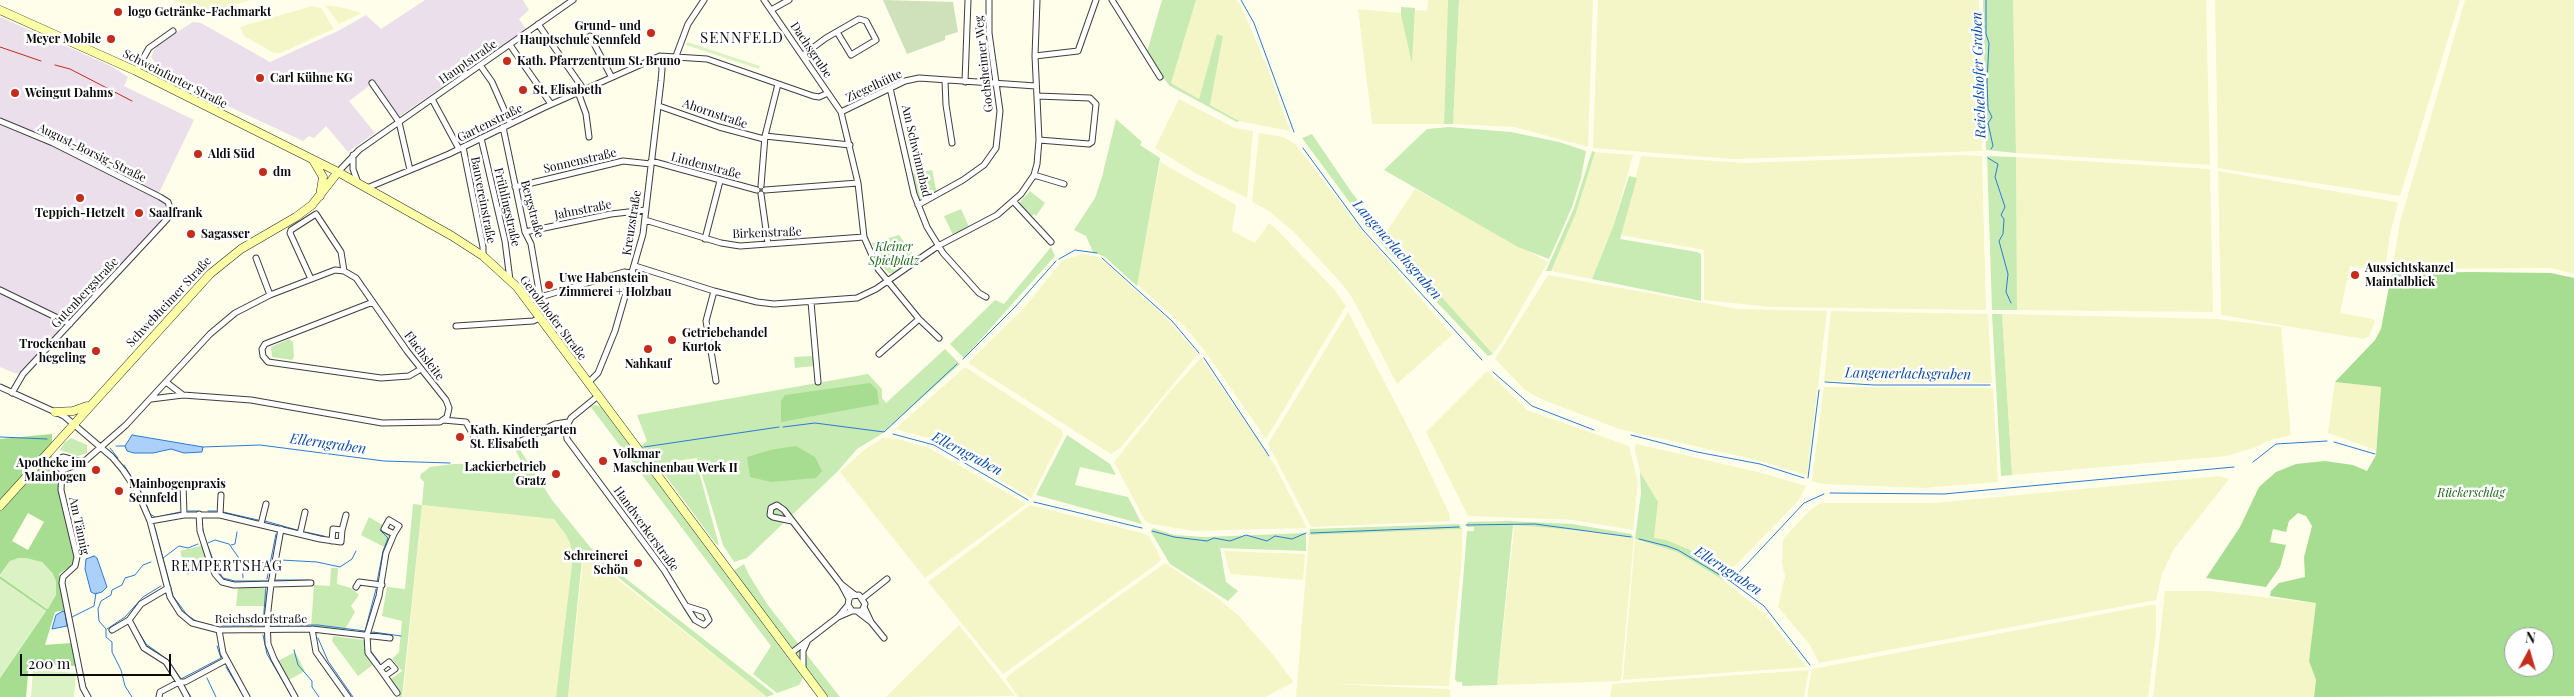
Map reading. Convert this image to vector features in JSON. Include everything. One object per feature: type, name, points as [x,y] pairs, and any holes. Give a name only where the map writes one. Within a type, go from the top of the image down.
[{"type":"main road","name":"Schweinfurter Straße","points":[[0,10],[136,71],[338,172]]},
{"type":"main road","points":[[313,160],[323,178],[320,198]]},
{"type":"main road","name":"Gerolzhofer Straße","points":[[338,172],[452,236],[483,256],[510,280],[823,697]]},
{"type":"main road","name":"Schwebheimer Straße","points":[[0,506],[72,424],[218,266],[240,249],[296,217],[320,198],[338,172]]},
{"type":"main road","points":[[54,412],[73,411],[89,406]]},
{"type":"street","name":"Hauptstraße","points":[[338,172],[353,155],[573,0]]},
{"type":"street","points":[[676,56],[688,24],[704,0]]},
{"type":"street","name":"Dachsgrube","points":[[764,0],[841,112],[858,183],[864,237],[878,269],[919,319],[939,338]]},
{"type":"street","points":[[772,10],[789,0]]},
{"type":"street","points":[[965,82],[968,0]]},
{"type":"street","name":"Gochsheimer Weg","points":[[918,205],[963,180],[984,165],[996,148],[1000,126],[989,33],[989,0]]},
{"type":"street","points":[[635,266],[714,291],[774,304],[857,298],[887,282],[938,246],[986,222],[1014,202],[1034,175],[1039,140],[1035,56],[1037,0]]},
{"type":"street","points":[[1035,56],[1078,51],[1096,0]]},
{"type":"street","points":[[1112,0],[1160,77]]},
{"type":"street","points":[[803,55],[837,32],[863,19],[876,40],[851,55],[837,32]]},
{"type":"street","points":[[538,24],[581,91],[589,137]]},
{"type":"street","points":[[136,71],[152,44],[172,31]]},
{"type":"street","points":[[590,36],[611,76]]},
{"type":"street","points":[[510,45],[551,104]]},
{"type":"street","name":"Gartenstraße","points":[[367,188],[461,148],[611,76],[660,56],[707,59],[816,97],[828,93]]},
{"type":"street","name":"Kreuzstraße","points":[[588,383],[600,368],[615,331],[635,266],[645,220],[659,106],[662,69],[660,56]]},
{"type":"street","points":[[480,65],[492,82],[510,123]]},
{"type":"street","name":"Ziegelhütte","points":[[841,112],[905,81],[919,78],[1036,86]]},
{"type":"street","points":[[945,80],[946,105],[952,143]]},
{"type":"street","points":[[372,83],[399,122],[410,170]]},
{"type":"street","points":[[768,244],[761,190],[765,138],[778,84]]},
{"type":"street","name":"Am Schwimmbad","points":[[890,88],[918,205],[938,246],[979,293],[986,297]]},
{"type":"street","points":[[1037,96],[1090,98],[1096,104],[1092,142],[1089,144],[1039,140]]},
{"type":"street","name":"Bauvereinstraße","points":[[432,99],[461,148],[483,247],[483,256]]},
{"type":"street","name":"Ahornstraße","points":[[659,106],[719,127],[765,138],[850,145]]},
{"type":"street","name":"August-Borsig-Straße","points":[[0,121],[58,146],[160,197],[171,207]]},
{"type":"street","name":"Bergstraße","points":[[502,127],[525,232],[531,244],[540,296]]},
{"type":"street","name":"Frühlingstraße","points":[[481,138],[505,241],[510,280]]},
{"type":"street","points":[[353,155],[352,169],[358,183]]},
{"type":"street","name":"Sonnenstraße","points":[[515,186],[623,161],[651,162]]},
{"type":"street","name":"Lindenstraße","points":[[651,162],[720,182],[761,190],[858,183]]},
{"type":"street","points":[[1034,175],[1064,184]]},
{"type":"street","points":[[705,239],[720,182]]},
{"type":"street","points":[[1014,202],[1051,242]]},
{"type":"street","name":"Gutenbergstraße","points":[[12,392],[24,374],[167,219],[171,207]]},
{"type":"street","name":"Jahnstraße","points":[[525,232],[610,214],[646,210]]},
{"type":"street","points":[[82,462],[61,457],[56,463],[62,470],[82,462],[100,447],[151,400],[222,323],[242,308],[270,294],[311,279],[335,270],[344,271],[341,252],[316,214],[290,231],[311,279]]},
{"type":"street","name":"Birkenstraße","points":[[645,220],[705,239],[740,246],[864,237]]},
{"type":"street","points":[[256,258],[270,294]]},
{"type":"street","name":"Flachsleite","points":[[344,271],[356,278],[448,404],[448,413],[444,420]]},
{"type":"street","points":[[527,301],[624,272],[633,273]]},
{"type":"street","points":[[0,290],[70,324]]},
{"type":"street","points":[[714,291],[706,321],[716,381]]},
{"type":"street","points":[[373,302],[264,344],[262,349],[263,356],[268,362],[381,378],[409,376],[421,369]]},
{"type":"street","points":[[812,302],[818,382]]},
{"type":"street","points":[[456,326],[533,321],[540,318]]},
{"type":"street","points":[[879,354],[919,319]]},
{"type":"street","points":[[166,382],[183,395]]},
{"type":"street","name":"Reichsdorfstraße","points":[[0,387],[64,416],[100,447],[129,477],[150,521],[168,588],[175,606],[186,618],[201,627],[219,630],[312,629],[390,638]]},
{"type":"street","points":[[151,400],[183,395],[251,400],[382,423],[413,424],[444,420],[466,422],[479,446]]},
{"type":"street","points":[[513,446],[555,424],[568,422],[598,396]]},
{"type":"street","name":"Handwerkerstraße","points":[[568,422],[566,436],[571,447],[650,550],[686,606],[700,624],[707,624],[710,620],[705,612],[686,606]]},
{"type":"street","name":"Am Tännig","points":[[62,470],[62,490],[77,557],[74,566],[64,577],[62,583],[83,688],[88,697]]},
{"type":"street","points":[[183,483],[184,515]]},
{"type":"street","points":[[220,514],[221,495]]},
{"type":"street","points":[[261,524],[266,504]]},
{"type":"street","points":[[300,534],[305,512]]},
{"type":"street","points":[[199,514],[204,544],[212,569],[220,580],[229,585],[311,584]]},
{"type":"street","points":[[150,521],[184,515],[220,514],[341,542],[346,515]]},
{"type":"street","points":[[792,521],[841,584],[855,595],[863,598]]},
{"type":"street","points":[[281,529],[270,584],[268,629],[270,652],[295,697]]},
{"type":"street","points":[[332,541],[333,529],[342,530]]},
{"type":"street","points":[[394,534],[386,553],[382,585],[367,635],[368,653],[397,693]]},
{"type":"street","points":[[863,598],[888,579]]},
{"type":"street","points":[[356,587],[359,582],[382,585]]},
{"type":"street","points":[[841,584],[848,602],[855,612],[871,622]]},
{"type":"street","points":[[112,630],[129,620],[141,604],[168,588]]},
{"type":"street","points":[[790,654],[838,617],[855,595]]},
{"type":"street","points":[[863,598],[864,607],[871,622],[884,638]]},
{"type":"street","points":[[838,617],[864,607]]},
{"type":"street","points":[[129,620],[144,648],[166,662],[187,697]]},
{"type":"street","points":[[312,629],[316,652],[348,697]]},
{"type":"street","points":[[219,630],[220,646],[247,697]]},
{"type":"street","points":[[803,671],[803,651],[808,641]]},
{"type":"street","points":[[159,697],[160,692],[179,682],[185,682],[226,660]]},
{"type":"street","points":[[380,669],[389,662],[395,669],[385,676]]},
{"type":"shaded area","points":[[425,0],[523,0],[529,10],[519,19],[526,29],[394,120],[369,86],[349,101],[375,133],[348,152],[326,126],[314,138],[309,136],[303,141],[174,81],[160,69],[151,57],[157,45],[193,22],[201,23],[270,62],[340,30],[366,15],[381,29]]},
{"type":"shaded area","points":[[0,17],[111,66],[128,77],[124,86],[194,120],[157,197],[174,213],[26,375],[14,373],[0,367]]},
{"type":"green space","points":[[174,0],[251,0],[211,11],[189,7]]},
{"type":"green space","points":[[883,0],[953,2],[958,32],[945,36],[945,40],[907,54]]},
{"type":"green space","points":[[1162,0],[1196,0],[1171,83],[1199,99],[1217,34],[1223,36],[1210,105],[1239,121],[1237,122],[1170,86],[1163,78],[1163,75],[1160,77],[1146,55]]},
{"type":"green space","points":[[1196,0],[1236,0],[1240,4],[1266,64],[1290,131],[1239,121],[1210,105],[1223,36],[1218,34],[1199,99],[1171,83]]},
{"type":"green space","points":[[1428,0],[1448,0],[1444,124],[1372,124],[1358,9],[1401,13],[1412,60],[1415,10],[1427,11]]},
{"type":"green space","points":[[1448,0],[1459,0],[1453,124],[1444,124]]},
{"type":"green space","points":[[1459,0],[1593,0],[1588,147],[1514,127],[1453,124]]},
{"type":"green space","points":[[1598,0],[1979,0],[1982,151],[1733,159],[1593,148]]},
{"type":"green space","points":[[1983,0],[2013,0],[2016,153],[1986,150]]},
{"type":"green space","points":[[2013,0],[2206,0],[2210,165],[2016,153]]},
{"type":"green space","points":[[2215,0],[2460,0],[2400,196],[2218,168]]},
{"type":"green space","points":[[2465,0],[2574,0],[2574,274],[2551,268],[2394,268],[2400,222]]},
{"type":"green space","points":[[325,5],[344,8],[361,13],[339,24]]},
{"type":"green space","points":[[312,6],[321,8],[334,29],[280,53],[274,53],[244,36],[240,27]]},
{"type":"green space","points":[[1401,7],[1415,8],[1412,63],[1401,15]]},
{"type":"green space","points":[[687,42],[760,66],[759,69],[686,45]]},
{"type":"green space","points":[[1179,99],[1235,128],[1253,131],[1247,198],[1195,173],[1155,148]]},
{"type":"green space","points":[[1116,119],[1142,142],[1140,145],[1160,158],[1137,286],[1105,257],[1093,252],[1086,236],[1074,230],[1095,198]]},
{"type":"green space","points":[[1449,127],[1511,132],[1559,142],[1586,151],[1581,178],[1572,207],[1549,259],[1518,247],[1384,170],[1427,129]]},
{"type":"green space","points":[[1259,133],[1284,137],[1296,145],[1362,231],[1452,335],[1397,384],[1353,299],[1343,285],[1294,232],[1269,211],[1252,202]]},
{"type":"green space","points":[[1312,134],[1352,193],[1385,234],[1493,354],[1488,356],[1387,250],[1368,227],[1302,138]]},
{"type":"green space","points":[[1592,151],[1595,152],[1576,213],[1551,271],[1546,271],[1574,208]]},
{"type":"green space","points":[[1595,152],[1633,155],[1613,227],[1592,279],[1551,271],[1576,213]]},
{"type":"green space","points":[[1959,155],[1982,156],[1986,310],[1770,307],[1704,300],[1704,250],[1621,235],[1641,156],[1745,163]]},
{"type":"green space","points":[[1987,156],[2016,157],[2017,310],[1992,310]]},
{"type":"green space","points":[[2016,157],[2210,169],[2213,312],[2017,310]]},
{"type":"green space","points":[[1160,162],[1236,205],[1232,231],[1255,243],[1269,223],[1334,289],[1346,306],[1266,439],[1205,351],[1183,325],[1137,284]]},
{"type":"green space","points":[[932,170],[937,194],[919,204],[910,174]]},
{"type":"green space","points":[[2218,171],[2396,202],[2398,204],[2390,233],[2385,271],[2350,266],[2340,313],[2373,319],[2375,322],[2369,336],[2364,339],[2221,315]]},
{"type":"green space","points":[[1629,176],[1637,178],[1620,239],[1701,254],[1701,301],[1592,279],[1613,227]]},
{"type":"green space","points":[[1415,189],[1548,262],[1502,342],[1493,354],[1385,234]]},
{"type":"green space","points":[[1030,191],[1045,203],[1036,216],[1034,214],[1032,216],[1020,202]]},
{"type":"green space","points":[[961,209],[970,229],[954,237],[944,216]]},
{"type":"green space","name":"Kleiner Spielplatz","points":[[899,235],[916,258],[893,273],[889,273],[883,267],[872,243]]},
{"type":"green space","points":[[1051,247],[1055,256],[964,358],[950,344],[995,300],[1004,304]]},
{"type":"green space","points":[[1083,254],[1098,257],[1108,265],[1162,314],[1198,354],[1121,447],[1111,454],[968,363],[1024,308],[1063,260]]},
{"type":"green space","name":"Rückerschlag","points":[[2472,272],[2551,273],[2574,278],[2574,696],[2314,697],[2316,680],[2309,661],[2316,603],[2270,596],[2271,591],[2279,583],[2305,577],[2304,557],[2312,526],[2306,516],[2298,513],[2289,521],[2286,532],[2273,529],[2270,542],[2286,545],[2280,567],[2266,587],[2206,578],[2240,527],[2259,487],[2276,472],[2296,464],[2325,461],[2353,465],[2367,471],[2376,455],[2381,387],[2335,382],[2375,340],[2381,329],[2391,276],[2395,273]]},
{"type":"green space","points":[[1548,275],[1738,309],[1827,311],[1807,475],[1757,460],[1619,429],[1541,399],[1525,390],[1495,359]]},
{"type":"green space","points":[[1831,311],[1988,314],[1992,383],[1824,381]]},
{"type":"green space","points":[[1348,312],[1411,433],[1449,513],[1450,521],[1311,527],[1268,444]]},
{"type":"green space","points":[[1992,314],[2002,314],[2012,475],[2001,476]]},
{"type":"green space","points":[[2002,314],[2217,319],[2281,327],[2291,435],[2270,440],[2256,447],[2227,456],[2012,475]]},
{"type":"green space","points":[[289,339],[293,342],[294,357],[292,360],[272,357],[271,347]]},
{"type":"green space","points":[[945,349],[960,364],[880,435],[857,449],[837,472],[747,558],[734,562],[723,545],[697,458],[676,461],[661,473],[641,446],[647,441],[637,415],[868,374],[882,389],[882,398],[886,403]]},
{"type":"green space","points":[[813,356],[813,366],[795,368],[794,357]]},
{"type":"green space","points":[[1201,358],[1274,464],[1307,528],[1194,531],[1148,523],[1144,519],[1114,462],[1168,394]]},
{"type":"green space","points":[[965,367],[1062,430],[1063,435],[1031,498],[932,439],[895,429]]},
{"type":"green space","points":[[1487,371],[1527,410],[1629,446],[1638,482],[1633,530],[1573,520],[1468,516],[1426,432]]},
{"type":"green space","points":[[2335,382],[2381,387],[2376,450],[2328,433]]},
{"type":"green space","points":[[870,383],[877,390],[879,404],[781,422],[781,401],[785,395]]},
{"type":"green space","points":[[1824,387],[1993,388],[1998,482],[1923,488],[1822,484],[1812,481]]},
{"type":"green space","points":[[596,405],[601,407],[803,678],[799,685],[777,693],[753,674],[771,646],[590,406]]},
{"type":"green space","points":[[52,434],[52,461],[75,554],[72,565],[59,574],[65,610],[55,612],[45,645],[71,643],[76,666],[29,663],[26,697],[0,697],[0,678],[46,611],[0,579],[0,576],[47,609],[53,574],[42,562],[10,561],[0,575],[0,439]],"holes":[[[28,513],[44,522],[28,550],[12,541]]]},
{"type":"green space","points":[[1067,435],[1110,464],[1116,475],[1080,467],[1075,485],[1128,497],[1142,524],[1036,495]]},
{"type":"green space","points":[[71,438],[87,445],[87,453],[78,456],[60,450],[64,443]]},
{"type":"green space","points":[[883,438],[898,439],[929,448],[1026,504],[925,578],[840,472],[865,449]]},
{"type":"green space","points":[[513,445],[517,445],[552,500],[590,547],[615,570],[774,694],[767,697],[583,549],[568,697],[556,697],[573,556],[566,535],[554,519],[422,505],[424,482],[420,478],[421,474],[430,467],[453,464],[522,463]]},
{"type":"green space","points":[[1635,445],[1762,473],[1806,486],[1798,501],[1727,574],[1682,547],[1654,538],[1658,502],[1640,472],[1635,450]]},
{"type":"green space","points":[[796,446],[815,457],[822,471],[816,478],[771,482],[750,477],[747,457],[770,450]]},
{"type":"green space","points":[[696,461],[719,545],[716,544],[665,475],[676,464]]},
{"type":"green space","points":[[1640,472],[1658,502],[1654,538],[1666,540],[1690,550],[1727,574],[1723,580],[1677,552],[1635,539],[1641,493]]},
{"type":"green space","points":[[2219,476],[2229,479],[2174,549],[2162,574],[2156,600],[1819,663],[1810,645],[1778,607],[1785,576],[1782,564],[1783,539],[1809,511],[1820,503],[1934,503]]},
{"type":"green space","points":[[413,504],[422,505],[402,697],[398,697],[400,692],[391,679],[402,671],[392,659],[399,652],[402,621],[382,616],[387,587],[405,589]]},
{"type":"green space","points":[[422,505],[554,519],[566,535],[573,556],[556,697],[403,697]]},
{"type":"green space","points":[[1030,505],[1142,533],[1149,536],[1161,559],[1157,564],[1003,674],[928,582]]},
{"type":"green space","points":[[369,517],[384,526],[393,536],[388,549],[361,535]]},
{"type":"green space","points":[[1507,521],[1572,524],[1631,534],[1634,538],[1599,532],[1513,525],[1497,685],[1462,686],[1462,682],[1457,682],[1455,679],[1467,531],[1474,531],[1474,527],[1467,527],[1467,522]]},
{"type":"green space","points":[[1459,524],[1462,529],[1309,535],[1310,529]]},
{"type":"green space","points":[[1512,525],[1599,532],[1634,538],[1621,681],[1497,685],[1514,530]]},
{"type":"green space","points":[[1153,528],[1174,535],[1204,537],[1306,533],[1306,551],[1220,548],[1226,582],[1238,591],[1228,601],[1170,564],[1151,532]]},
{"type":"green space","points":[[1462,529],[1462,557],[1449,686],[1329,684],[1450,689],[1450,697],[1296,697],[1309,535]]},
{"type":"green space","points":[[1635,540],[1677,552],[1723,580],[1764,613],[1807,667],[1623,680]]},
{"type":"green space","points":[[204,545],[211,566],[187,575],[180,551]]},
{"type":"green space","points":[[583,549],[611,574],[767,697],[568,697]]},
{"type":"green space","points":[[1224,551],[1305,554],[1303,580],[1230,574]]},
{"type":"green space","points":[[18,558],[42,562],[53,574],[56,581],[56,595],[48,609],[0,576],[10,561]]},
{"type":"green space","points":[[1165,563],[1216,597],[1238,615],[1270,651],[1293,681],[1292,683],[1265,697],[1018,697],[1006,679],[1009,675]]},
{"type":"green space","points":[[744,564],[767,604],[840,697],[823,697],[730,573]]},
{"type":"green space","points":[[331,568],[338,568],[337,584],[351,588],[359,595],[351,606],[355,612],[344,631],[311,628],[314,585],[330,586]]},
{"type":"green space","points":[[0,579],[46,611],[0,678]]},
{"type":"green space","points":[[238,587],[263,587],[267,592],[266,606],[236,606]]},
{"type":"green space","points":[[2165,591],[2210,591],[2316,603],[2309,661],[2316,680],[2314,697],[2153,697]]},
{"type":"green space","points":[[2156,605],[2156,633],[2148,697],[1807,697],[1812,669]]},
{"type":"green space","points":[[959,625],[1015,696],[886,697],[903,680]]},
{"type":"green space","points":[[333,636],[364,640],[368,656],[374,664],[358,676],[332,641]]},
{"type":"green space","points":[[295,652],[305,671],[287,681],[276,662]]},
{"type":"green space","points":[[33,670],[76,673],[74,697],[31,697]]},
{"type":"green space","points":[[1809,670],[1804,697],[1610,697],[1612,684]]},
{"type":"water","points":[[132,435],[203,447],[202,452],[184,453],[171,449],[153,453],[134,453],[127,451],[125,446]]},
{"type":"water","points":[[94,556],[97,558],[107,587],[102,592],[95,594],[91,592],[85,569],[86,559]]},
{"type":"water","points":[[63,611],[67,626],[52,629],[56,615]]},
{"type":"waterway","name":"Langenerlachsgraben","points":[[1241,0],[1254,23],[1294,132]]},
{"type":"waterway","name":"Reichelshofer Graben","points":[[1986,0],[1986,34],[1989,43],[1988,109],[1992,117],[1988,123],[1993,146],[1991,149]]},
{"type":"waterway","name":"Langenerlachsgraben","points":[[1303,148],[1363,230],[1482,360]]},
{"type":"waterway","name":"Reichelshofer Graben","points":[[1988,158],[1998,164],[1995,177],[2005,207],[2001,215],[2004,219],[2003,234],[1999,241],[2008,274],[2006,292],[2011,303]]},
{"type":"waterway","points":[[1059,259],[1075,250],[1097,253]]},
{"type":"waterway","points":[[1102,258],[1172,321],[1199,353]]},
{"type":"waterway","points":[[963,359],[1015,307],[1056,261]]},
{"type":"waterway","points":[[1204,358],[1269,456]]},
{"type":"waterway","name":"Ellerngraben","points":[[783,427],[815,423],[884,432],[957,364]]},
{"type":"waterway","name":"Langenerlachsgraben","points":[[1493,372],[1532,406],[1594,430]]},
{"type":"waterway","name":"Langenerlachsgraben","points":[[1825,382],[1874,385],[1990,385]]},
{"type":"waterway","name":"Langenerlachsgraben","points":[[1808,478],[1819,390]]},
{"type":"waterway","name":"Ellerngraben","points":[[644,447],[779,427]]},
{"type":"waterway","name":"Ellerngraben","points":[[893,434],[934,445],[1028,500]]},
{"type":"waterway","name":"Langenerlachsgraben","points":[[1631,435],[1697,452],[1760,464],[1804,478]]},
{"type":"waterway","name":"Ellerngraben","points":[[0,437],[47,439]]},
{"type":"waterway","points":[[2253,462],[2276,444],[2327,441]]},
{"type":"waterway","points":[[2334,442],[2375,454]]},
{"type":"waterway","name":"Ellerngraben","points":[[203,447],[260,445],[384,461],[450,463]]},
{"type":"waterway","name":"Ellerngraben","points":[[116,446],[125,446]]},
{"type":"waterway","points":[[110,448],[118,458]]},
{"type":"waterway","name":"Ellerngraben","points":[[494,462],[519,463]]},
{"type":"waterway","points":[[124,465],[131,476]]},
{"type":"waterway","points":[[1830,493],[1944,494],[2234,467]]},
{"type":"waterway","points":[[135,482],[143,495]]},
{"type":"waterway","points":[[1731,581],[1804,503],[1824,494]]},
{"type":"waterway","points":[[145,501],[150,514],[155,517]]},
{"type":"waterway","name":"Ellerngraben","points":[[1034,502],[1142,528]]},
{"type":"waterway","points":[[188,511],[197,511]]},
{"type":"waterway","points":[[208,511],[216,511]]},
{"type":"waterway","points":[[158,517],[180,512]]},
{"type":"waterway","points":[[223,512],[258,520]]},
{"type":"waterway","points":[[265,521],[297,530]]},
{"type":"waterway","name":"Ellerngraben","points":[[1466,525],[1535,524],[1631,537]]},
{"type":"waterway","points":[[202,525],[204,535]]},
{"type":"waterway","name":"Ellerngraben","points":[[1311,533],[1459,527]]},
{"type":"waterway","points":[[155,528],[173,596],[187,615],[199,623]]},
{"type":"waterway","points":[[377,582],[383,551],[388,538],[380,530]]},
{"type":"waterway","name":"Ellerngraben","points":[[1152,531],[1174,537],[1207,541],[1214,538],[1230,541],[1246,535],[1267,541],[1275,536],[1292,539],[1306,533]]},
{"type":"waterway","points":[[231,545],[235,544],[237,532]]},
{"type":"waterway","points":[[305,532],[324,536]]},
{"type":"waterway","points":[[267,579],[276,534]]},
{"type":"waterway","points":[[205,539],[216,567],[223,578],[235,581],[271,581]]},
{"type":"waterway","name":"Ellerngraben","points":[[1639,539],[1678,550],[1730,581],[1764,606],[1810,665]]},
{"type":"waterway","points":[[208,543],[215,540],[229,544],[241,561],[270,563]]},
{"type":"waterway","points":[[163,558],[179,546],[188,548],[198,544]]},
{"type":"waterway","points":[[281,560],[317,562],[340,567],[352,559],[356,551]]},
{"type":"waterway","points":[[132,697],[125,686],[121,670],[112,652],[112,642],[106,637],[106,629],[99,621],[98,609],[101,601],[111,595],[112,590],[122,585],[125,578],[135,575],[143,565],[151,562]]},
{"type":"waterway","points":[[242,562],[243,578]]},
{"type":"waterway","points":[[275,580],[309,580]]},
{"type":"waterway","points":[[107,629],[125,617],[143,597],[161,586]]},
{"type":"waterway","points":[[263,624],[266,586]]},
{"type":"waterway","points":[[269,625],[318,625],[365,631],[376,589]]},
{"type":"waterway","points":[[72,617],[94,606],[96,593]]},
{"type":"waterway","points":[[133,623],[146,644],[168,660],[181,679],[221,658],[217,646]]},
{"type":"waterway","points":[[221,626],[265,625]]},
{"type":"waterway","points":[[373,632],[401,636]]},
{"type":"waterway","points":[[263,635],[267,654],[292,697]]},
{"type":"waterway","points":[[318,638],[328,661],[353,697]]},
{"type":"waterway","points":[[294,650],[298,665],[312,681],[312,687],[319,697]]},
{"type":"waterway","points":[[370,650],[380,663]]},
{"type":"waterway","points":[[226,667],[241,692]]},
{"type":"waterway","points":[[207,678],[216,697]]},
{"type":"waterway","points":[[186,689],[191,697]]},
{"type":"railway","points":[[0,47],[41,61]]},
{"type":"railway","points":[[55,65],[70,69],[132,101]]},
{"type":"place","name":"logo Getränke-Fachmarkt","points":[[118,12]]},
{"type":"place","name":"Grund- und Hauptschule Sennfeld","points":[[651,33]]},
{"type":"place","name":"Meyer Mobile","points":[[111,39]]},
{"type":"place","name":"Kath. Pfarrzentrum St. Bruno","points":[[507,61]]},
{"type":"place","name":"Carl Kühne KG","points":[[260,78]]},
{"type":"place","name":"St. Elisabeth","points":[[523,90]]},
{"type":"place","name":"Weingut Dahms","points":[[15,93]]},
{"type":"place","name":"Aldi Süd","points":[[198,154]]},
{"type":"place","name":"dm","points":[[263,172]]},
{"type":"place","name":"Teppich-Hetzelt","points":[[80,198]]},
{"type":"place","name":"Saalfrank","points":[[139,213]]},
{"type":"place","name":"Sagasser","points":[[191,234]]},
{"type":"place","name":"Aussichtskanzel Maintalblick","points":[[2355,275]]},
{"type":"place","name":"Uwe Habenstein Zimmerei + Holzbau","points":[[549,285]]},
{"type":"place","name":"Getriebehandel Kurtok","points":[[672,340]]},
{"type":"place","name":"Nahkauf","points":[[648,349]]},
{"type":"place","name":"Trockenbau hegeling","points":[[96,351]]},
{"type":"place","name":"Kath. Kindergarten St. Elisabeth","points":[[460,437]]},
{"type":"place","name":"Volkmar Maschinenbau Werk II","points":[[603,461]]},
{"type":"place","name":"Apotheke im Mainbogen","points":[[96,470]]},
{"type":"place","name":"Lackierbetrieb Gratz","points":[[556,474]]},
{"type":"place","name":"Mainbogenpraxis Sennfeld","points":[[119,491]]},
{"type":"place","name":"Schreinerei Schön","points":[[638,563]]},
{"type":"district","name":"SENNFELD","points":[[742,38]]},
{"type":"district","name":"REMPERTSHAG","points":[[227,567]]}]
